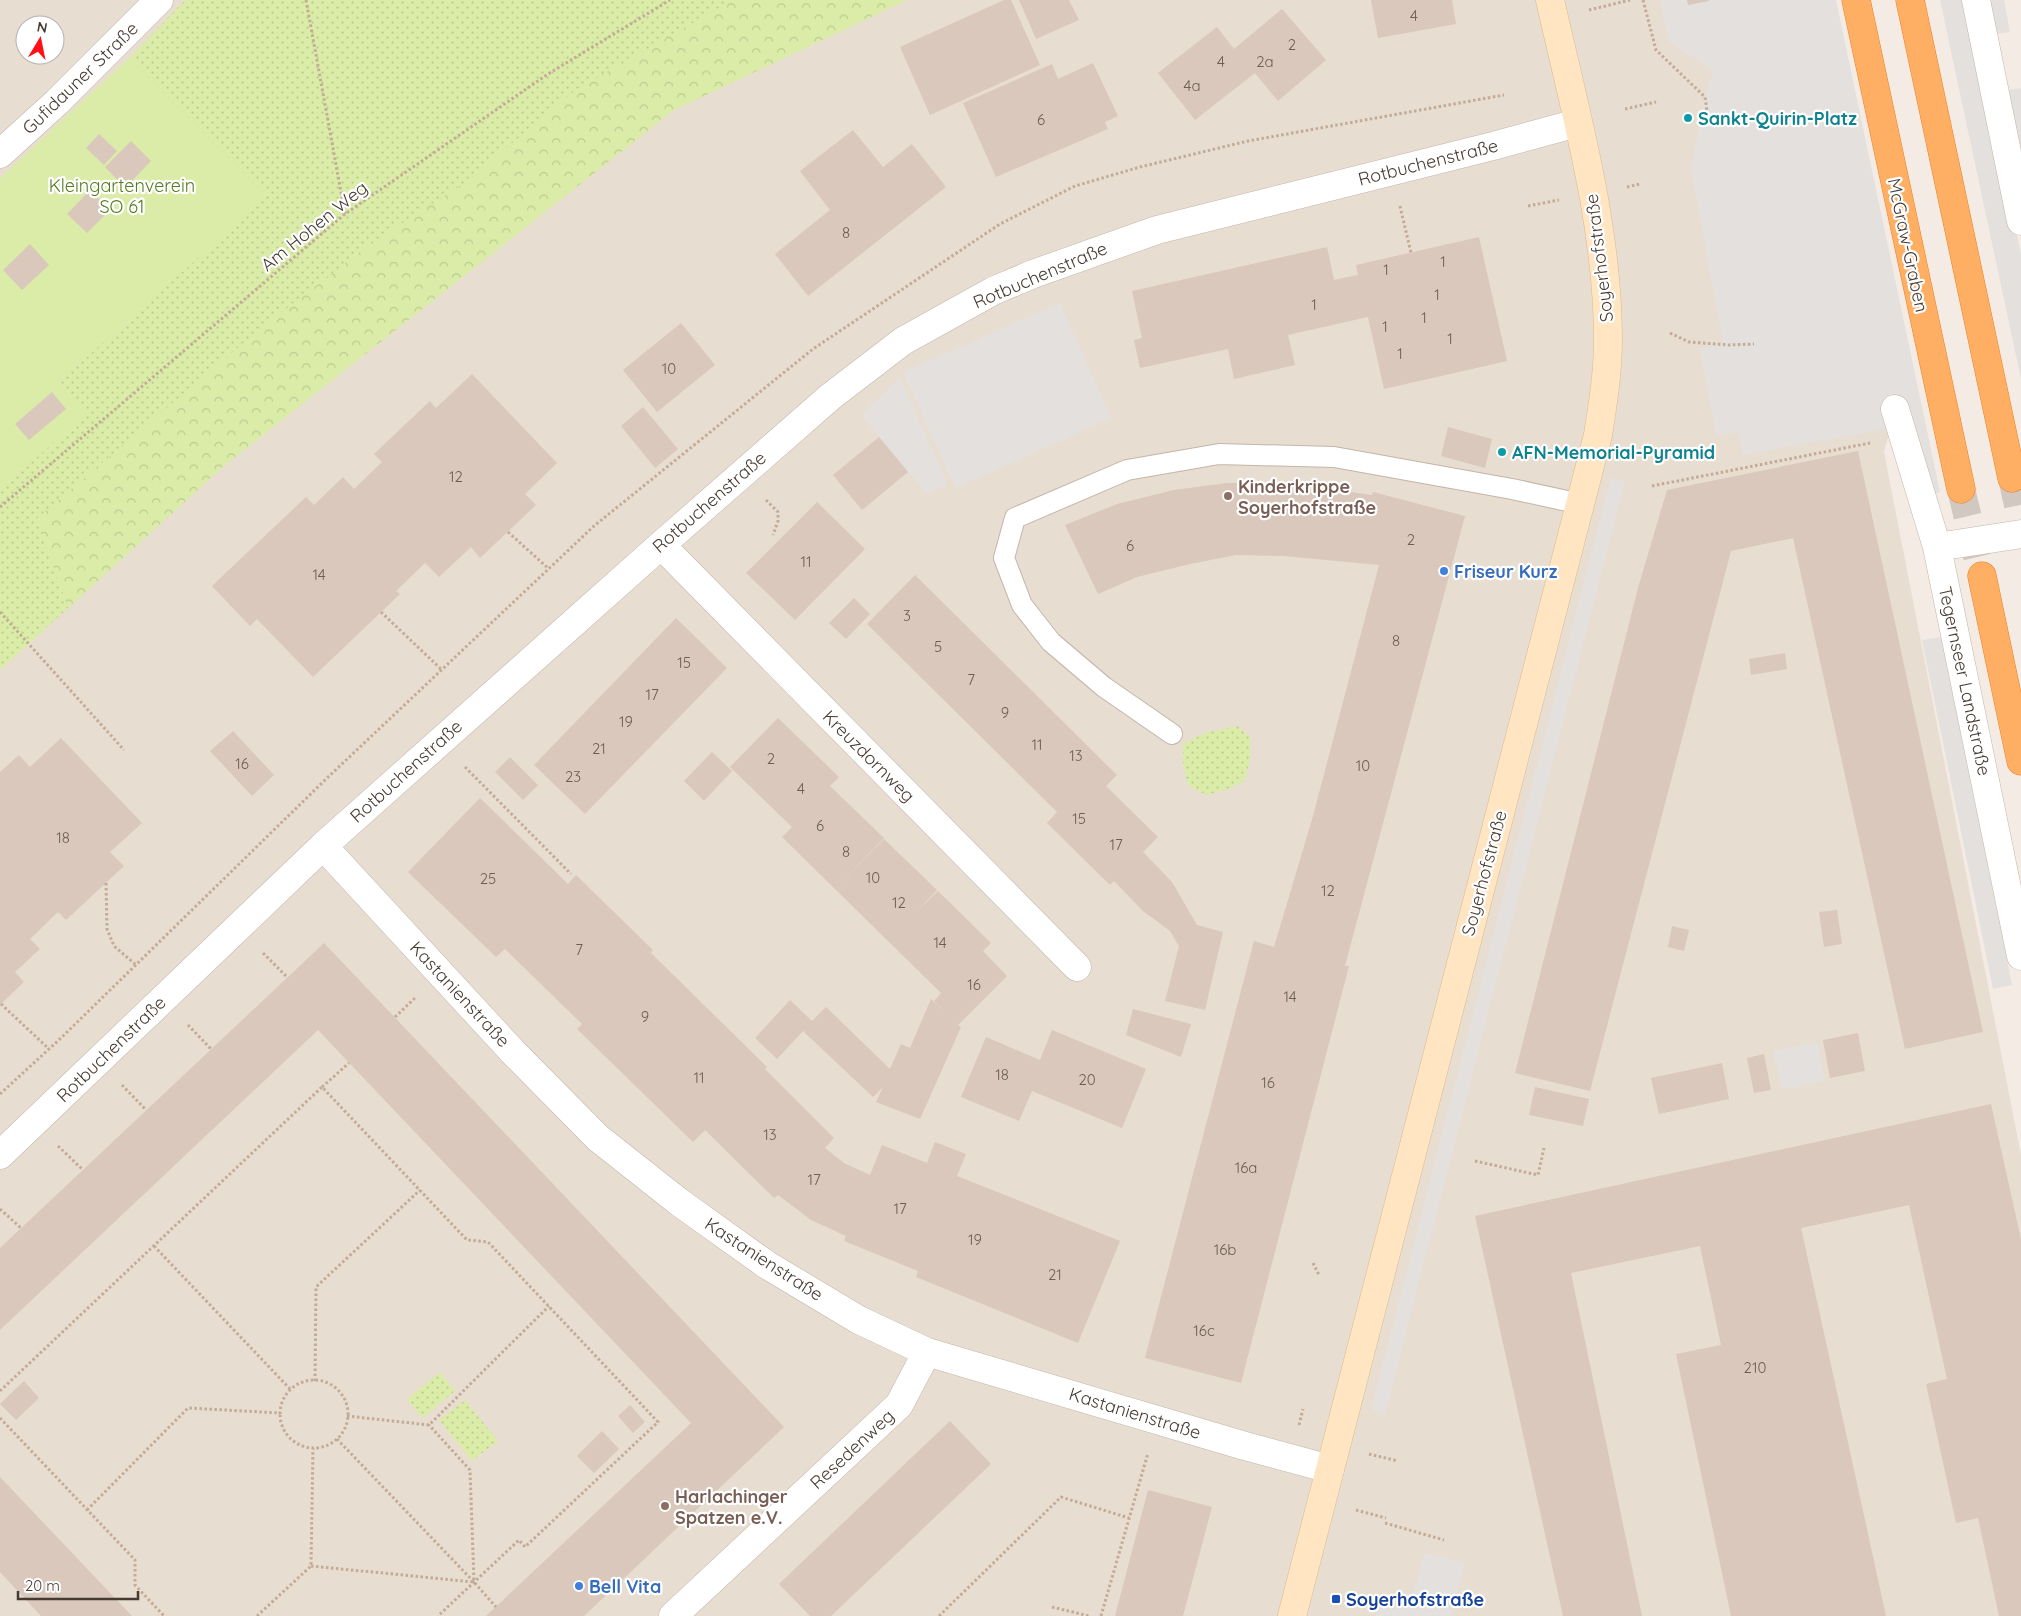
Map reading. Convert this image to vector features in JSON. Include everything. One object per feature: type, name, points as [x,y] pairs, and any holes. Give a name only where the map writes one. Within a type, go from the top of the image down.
[{"type":"highway","name":"McGraw-Graben","points":[[1856,0],[1961,489]]},
{"type":"highway","points":[[1910,0],[2012,478]]},
{"type":"highway","points":[[1982,576],[2021,761]]},
{"type":"main road","points":[[1550,0],[1577,123]]},
{"type":"main road","name":"Soyerhofstraße","points":[[1292,1616],[1598,435],[1605,390],[1608,341],[1604,264],[1592,193],[1577,123]]},
{"type":"street","name":"Gufidauner Straße","points":[[0,154],[57,102],[159,0]]},
{"type":"street","points":[[1976,0],[2021,221]]},
{"type":"street","name":"Rotbuchenstraße","points":[[0,1155],[323,846],[830,397],[903,341],[993,291],[1042,271],[1157,230],[1493,146],[1577,123]]},
{"type":"street","name":"Tegernseer Landstraße","points":[[1895,409],[1937,548],[2021,956]]},
{"type":"street","points":[[1937,548],[2021,534]]},
{"type":"street","name":"Kreuzdornweg","points":[[661,545],[1077,967]]},
{"type":"street","name":"Kastanienstraße","points":[[323,846],[513,1052],[598,1138],[679,1202],[767,1265],[859,1320],[927,1352],[1245,1446],[1330,1468]]},
{"type":"street","name":"Resedenweg","points":[[673,1616],[899,1405],[927,1352]]},
{"type":"lane","points":[[1172,734],[1104,687],[1052,642],[1022,605],[1004,558],[1015,518],[1127,470],[1219,454],[1334,457],[1512,489],[1581,504]]},
{"type":"path","points":[[306,0],[345,214]]},
{"type":"path","name":"Am Hohen Weg","points":[[0,507],[345,214],[548,74],[670,0]]},
{"type":"path","points":[[1583,11],[1630,0]]},
{"type":"path","points":[[1643,0],[1656,50],[1705,97],[1708,118]]},
{"type":"path","points":[[1625,109],[1656,102]]},
{"type":"path","points":[[1406,231],[1411,252]]},
{"type":"path","points":[[1670,333],[1689,342],[1729,345],[1754,344]]},
{"type":"path","points":[[1652,486],[1904,437]]},
{"type":"path","points":[[508,532],[549,569]]},
{"type":"path","points":[[0,612],[124,750]]},
{"type":"path","points":[[381,612],[442,670]]},
{"type":"path","points":[[440,741],[571,874]]},
{"type":"path","points":[[106,883],[107,929],[114,946],[136,965]]},
{"type":"path","points":[[1,1004],[49,1050]]},
{"type":"path","points":[[0,1391],[349,1063]]},
{"type":"path","points":[[322,1087],[467,1240],[488,1242],[658,1422],[525,1547],[519,1540],[438,1616]]},
{"type":"path","points":[[1476,1161],[1538,1175],[1544,1148]]},
{"type":"path","points":[[315,1381],[316,1287],[420,1190]]},
{"type":"path","points":[[0,1209],[21,1228]]},
{"type":"path","points":[[154,1246],[291,1390]]},
{"type":"path","points":[[1313,1263],[1319,1276]]},
{"type":"path","points":[[429,1425],[549,1306]]},
{"type":"path","points":[[315,1381],[328,1384],[338,1392],[346,1403],[348,1416],[344,1429],[337,1439],[326,1446],[313,1448],[300,1445],[289,1437],[282,1426],[280,1413],[283,1400],[291,1390],[302,1383],[315,1381]]},
{"type":"path","points":[[87,1510],[188,1408],[280,1413]]},
{"type":"path","points":[[348,1416],[429,1425],[470,1470],[474,1582]]},
{"type":"path","points":[[0,1418],[135,1560],[135,1585],[164,1616]]},
{"type":"path","points":[[337,1439],[496,1607]]},
{"type":"path","points":[[1102,1616],[1149,1447]]},
{"type":"path","points":[[257,1616],[310,1566],[313,1448]]},
{"type":"path","points":[[938,1616],[1061,1497],[1129,1518]]},
{"type":"path","points":[[1385,1523],[1444,1540]]},
{"type":"path","points":[[310,1566],[474,1582]]},
{"type":"path","points":[[1052,1608],[1089,1616]]},
{"type":"shaded area","points":[[0,0],[1828,0],[1900,395],[1884,452],[2021,1155],[2021,1616],[0,1616]]},
{"type":"shaded area","points":[[1660,0],[1836,0],[1940,492],[1928,495],[1913,424],[1743,455],[1739,432],[1716,436],[1700,348],[1723,343],[1691,169],[1705,97],[1713,70],[1669,42]]},
{"type":"shaded area","points":[[1940,0],[1966,0],[2021,254],[2021,379]]},
{"type":"shaded area","points":[[1989,0],[2004,0],[2010,32],[1995,34]]},
{"type":"shaded area","points":[[2021,88],[2021,151],[2008,90]]},
{"type":"shaded area","points":[[1060,303],[1111,418],[955,488],[903,372]]},
{"type":"shaded area","points":[[900,378],[948,485],[927,494],[861,415]]},
{"type":"shaded area","points":[[1611,477],[1625,481],[1385,1414],[1371,1410]]},
{"type":"shaded area","points":[[1941,637],[2012,985],[1993,989],[1922,640]]},
{"type":"shaded area","points":[[1817,1042],[1825,1081],[1782,1090],[1773,1051]]},
{"type":"shaded area","points":[[1424,1553],[1465,1562],[1451,1616],[1376,1616],[1379,1599],[1395,1592],[1413,1595]]},
{"type":"green space","points":[[185,0],[907,0],[674,110],[225,465],[0,670],[0,490],[87,413],[59,382],[267,196],[129,58]]},
{"type":"green space","points":[[733,0],[907,0],[674,110],[225,465],[68,608],[36,519],[256,332],[373,242],[463,184],[577,89]]},
{"type":"green space","name":"Kleingartenverein SO 61","points":[[129,58],[267,196],[60,381],[87,413],[0,490],[0,178]]},
{"type":"green space","points":[[1237,726],[1250,737],[1250,760],[1244,781],[1228,789],[1206,795],[1188,785],[1183,764],[1183,744],[1205,733]]},
{"type":"green space","points":[[440,1372],[455,1391],[422,1418],[407,1399]]},
{"type":"green space","points":[[465,1400],[498,1441],[472,1461],[439,1420]]},
{"type":"building","points":[[1004,0],[1011,0],[1040,65],[930,115],[900,47]]},
{"type":"building","points":[[1019,0],[1069,0],[1079,20],[1036,39]]},
{"type":"building","points":[[1371,0],[1452,0],[1456,24],[1378,38]]},
{"type":"building","points":[[1687,0],[1709,0],[1709,1],[1688,5]]},
{"type":"building","points":[[1282,9],[1326,60],[1278,101],[1255,73],[1195,120],[1158,73],[1217,27],[1234,49]]},
{"type":"building","points":[[1093,63],[1118,116],[1105,122],[1108,129],[996,177],[963,103],[1052,64],[1058,79]]},
{"type":"building","points":[[853,130],[883,167],[912,144],[946,187],[808,296],[775,254],[830,210],[800,171]]},
{"type":"building","points":[[99,134],[117,151],[104,165],[86,148]]},
{"type":"building","points":[[131,141],[151,161],[125,188],[105,167]]},
{"type":"building","points":[[90,190],[110,210],[87,233],[67,214]]},
{"type":"building","points":[[1479,237],[1507,361],[1384,389],[1368,317],[1288,335],[1295,365],[1234,379],[1228,349],[1140,368],[1134,340],[1142,338],[1132,291],[1327,247],[1334,280],[1358,275],[1356,265]]},
{"type":"building","points":[[30,244],[49,265],[22,290],[3,270]]},
{"type":"building","points":[[681,323],[715,365],[657,412],[623,370]]},
{"type":"building","points":[[472,374],[557,463],[525,494],[536,505],[480,558],[471,547],[439,577],[425,563],[396,591],[400,594],[313,677],[257,619],[250,626],[212,586],[306,497],[314,505],[343,477],[354,489],[382,462],[374,454],[430,401],[436,408]]},
{"type":"building","points":[[52,392],[66,409],[29,440],[15,424]]},
{"type":"building","points":[[643,407],[678,449],[655,468],[621,426]]},
{"type":"building","points":[[1448,427],[1492,439],[1485,468],[1441,456]]},
{"type":"building","points":[[879,437],[908,472],[862,510],[833,475]]},
{"type":"building","points":[[1858,451],[1983,1032],[1905,1049],[1793,538],[1731,551],[1590,1091],[1515,1073],[1638,588],[1667,490]]},
{"type":"building","points":[[1227,483],[1290,483],[1372,495],[1373,492],[1465,516],[1345,966],[1349,966],[1241,1383],[1145,1358],[1254,941],[1274,947],[1313,816],[1379,565],[1284,556],[1236,555],[1137,577],[1098,594],[1065,525],[1117,504],[1174,490]]},
{"type":"building","points":[[817,502],[865,549],[795,620],[746,573]]},
{"type":"building","points":[[915,575],[1117,775],[1106,786],[1158,837],[1143,852],[1172,882],[1197,925],[1223,932],[1205,1010],[1165,1001],[1179,946],[1170,931],[1143,911],[1114,881],[1110,885],[1047,823],[1057,812],[867,624]]},
{"type":"building","points":[[854,598],[870,614],[846,639],[829,623]]},
{"type":"building","points":[[676,618],[727,668],[585,814],[534,765]]},
{"type":"building","points":[[1785,653],[1787,669],[1751,675],[1749,659]]},
{"type":"building","points":[[778,718],[839,777],[830,786],[884,838],[835,889],[782,837],[792,827],[730,767]]},
{"type":"building","points":[[233,731],[274,775],[252,796],[210,751]]},
{"type":"building","points":[[61,738],[142,823],[110,852],[124,866],[66,920],[58,912],[30,939],[40,949],[15,972],[24,982],[0,1005],[0,772],[19,755],[30,767]]},
{"type":"building","points":[[712,752],[732,771],[704,801],[684,781]]},
{"type":"building","points":[[510,757],[538,785],[523,800],[495,772]]},
{"type":"building","points":[[480,798],[568,884],[576,875],[653,950],[651,953],[767,1067],[765,1069],[834,1138],[825,1148],[844,1163],[870,1175],[882,1145],[927,1163],[935,1142],[966,1154],[957,1176],[1120,1241],[1078,1343],[916,1277],[918,1271],[844,1241],[846,1236],[811,1220],[778,1195],[774,1198],[705,1130],[693,1142],[577,1029],[582,1024],[505,949],[496,957],[408,872]]},
{"type":"building","points":[[884,839],[937,890],[917,911],[938,891],[991,943],[983,951],[1007,976],[958,1025],[961,1027],[920,1119],[876,1102],[883,1087],[873,1097],[803,1031],[777,1059],[755,1038],[790,1000],[812,1021],[826,1007],[890,1069],[901,1044],[910,1048],[931,999],[948,1015],[934,1001],[941,993],[835,889]]},
{"type":"building","points":[[1837,910],[1842,944],[1824,947],[1819,912]]},
{"type":"building","points":[[1672,926],[1689,930],[1684,951],[1668,947]]},
{"type":"building","points":[[324,943],[784,1427],[584,1616],[486,1616],[691,1423],[318,1030],[0,1330],[0,1248]]},
{"type":"building","points":[[1133,1009],[1191,1024],[1181,1057],[1126,1035]]},
{"type":"building","points":[[1052,1030],[1146,1069],[1122,1128],[1032,1091],[1019,1121],[961,1097],[986,1037],[1040,1060]]},
{"type":"building","points":[[1858,1033],[1865,1071],[1830,1078],[1823,1040]]},
{"type":"building","points":[[1764,1054],[1771,1090],[1754,1093],[1747,1058]]},
{"type":"building","points":[[1722,1063],[1729,1099],[1659,1114],[1651,1078]]},
{"type":"building","points":[[1535,1087],[1589,1099],[1583,1126],[1529,1115]]},
{"type":"building","points":[[1991,1104],[2021,1239],[2021,1616],[1999,1616],[1978,1518],[1956,1523],[1926,1384],[1947,1379],[1909,1205],[1801,1228],[1886,1616],[1731,1616],[1676,1354],[1721,1345],[1700,1246],[1571,1273],[1642,1616],[1563,1616],[1475,1216]]},
{"type":"building","points":[[24,1381],[39,1398],[16,1420],[0,1404]]},
{"type":"building","points":[[630,1405],[645,1422],[633,1433],[618,1416]]},
{"type":"building","points":[[950,1421],[991,1464],[831,1616],[810,1616],[779,1584]]},
{"type":"building","points":[[602,1431],[619,1449],[594,1473],[577,1456]]},
{"type":"building","points":[[0,1477],[132,1616],[41,1616],[0,1572]]},
{"type":"building","points":[[1148,1490],[1212,1507],[1183,1616],[1115,1616]]},
{"type":"tunnel","points":[[2012,478],[2021,519]]},
{"type":"tunnel","points":[[1961,489],[1982,576]]},
{"type":"place","name":"Sankt-Quirin-Platz","points":[[1688,118]]},
{"type":"place","name":"AFN-Memorial-Pyramid","points":[[1502,452]]},
{"type":"place","name":"Kinderkrippe Soyerhofstraße","points":[[1228,496]]},
{"type":"place","name":"Friseur Kurz","points":[[1444,571]]},
{"type":"place","name":"Harlachinger Spatzen e.V.","points":[[665,1506]]},
{"type":"place","name":"Bell Vita","points":[[579,1586]]},
{"type":"place","name":"Soyerhofstraße","points":[[1336,1599]]}]
